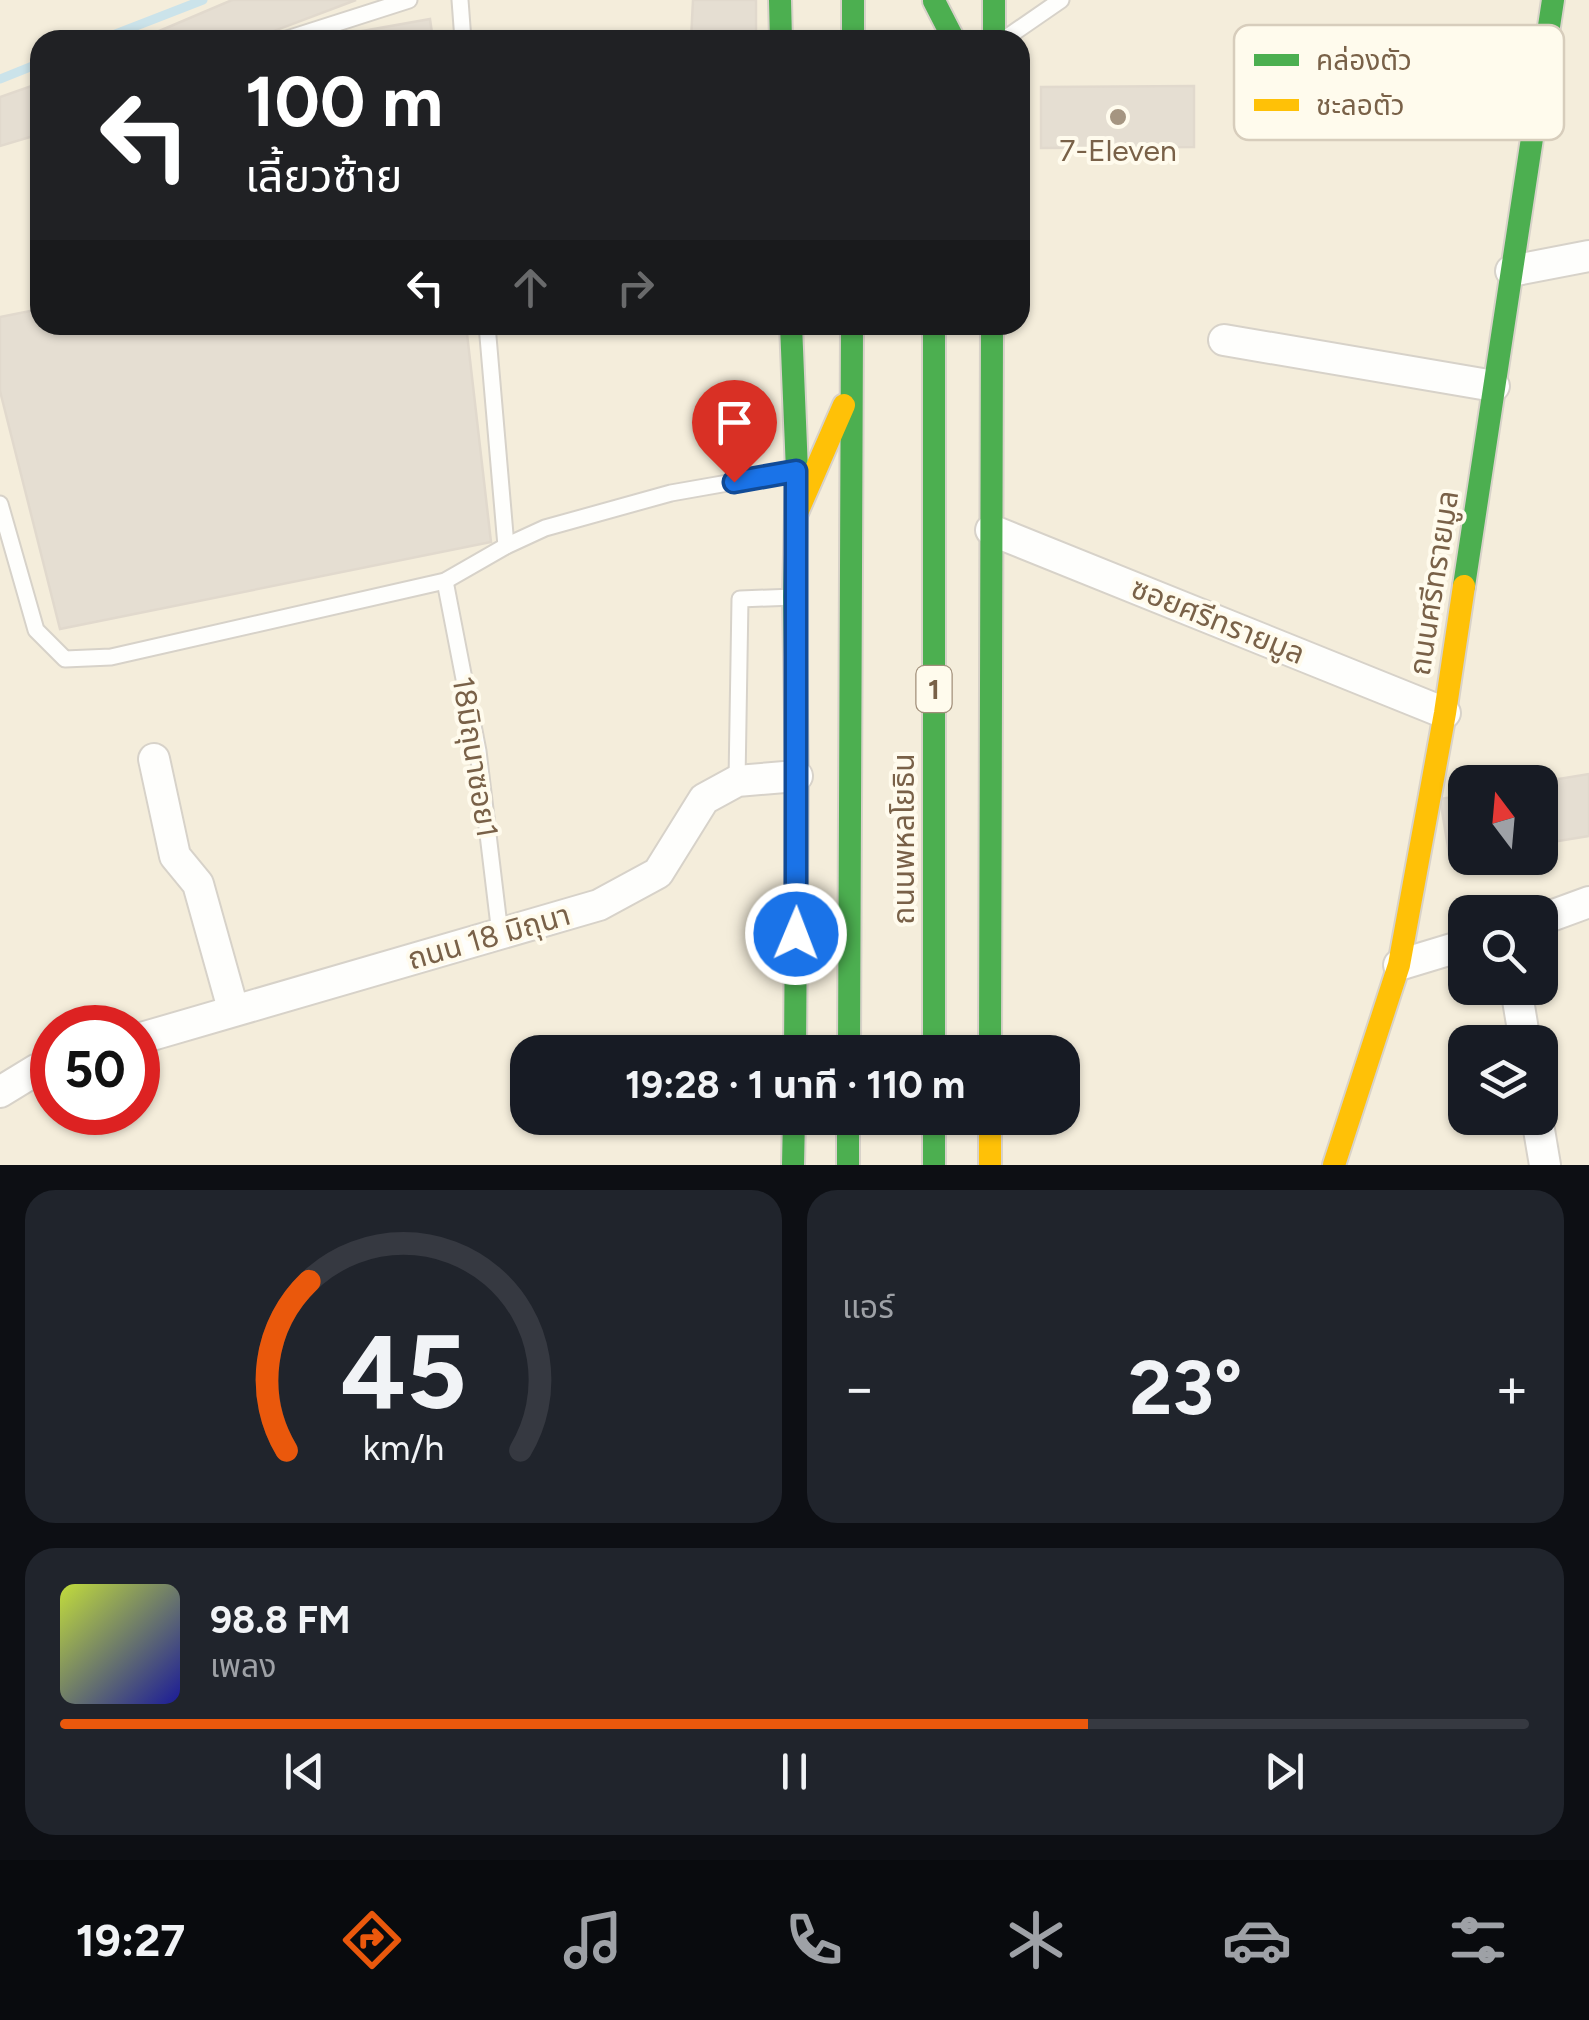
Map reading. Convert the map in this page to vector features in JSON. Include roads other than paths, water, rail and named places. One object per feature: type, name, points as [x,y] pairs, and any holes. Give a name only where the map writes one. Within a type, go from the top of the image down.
[{"type":"main road","points":[[780,0],[781,30]]},
{"type":"main road","points":[[853,0],[853,30]]},
{"type":"main road","points":[[934,0],[934,30]]},
{"type":"main road","points":[[934,0],[949,30]]},
{"type":"main road","points":[[994,0],[994,30]]},
{"type":"main road","name":"ถนนศรีทรายมูล","points":[[1549,25],[1553,0]]},
{"type":"main road","name":"ถนนศรีทรายมูล","points":[[1334,1165],[1399,965],[1445,712],[1531,140]]},
{"type":"main road","points":[[791,335],[796,471],[794,1035]]},
{"type":"main road","name":"ถนนพหลโยธิน","points":[[849,1035],[852,335]]},
{"type":"main road","name":"ถนนพหลโยธิน","points":[[934,335],[934,1035]]},
{"type":"main road","name":"1","points":[[990,1035],[992,335]]},
{"type":"main road","points":[[796,515],[852,388]]},
{"type":"main road","points":[[794,1135],[794,1165]]},
{"type":"main road","points":[[848,1135],[848,1165]]},
{"type":"main road","points":[[934,1135],[934,1165]]},
{"type":"main road","points":[[990,1135],[990,1165]]},
{"type":"street","points":[[1511,271],[1589,256]]},
{"type":"street","points":[[1224,340],[1494,386]]},
{"type":"street","name":"ซอยศรีทรายมูล","points":[[992,530],[1445,712]]},
{"type":"street","points":[[154,758],[175,856],[198,884],[233,1009]]},
{"type":"street","points":[[737,781],[797,776]]},
{"type":"street","name":"ถนน 18 มิถุนา","points":[[160,1031],[599,905],[658,873],[704,799],[737,781]]},
{"type":"street","points":[[1558,913],[1589,902]]},
{"type":"street","points":[[1399,965],[1448,950]]},
{"type":"street","points":[[0,1090],[30,1073]]},
{"type":"street","points":[[1540,1135],[1545,1165]]},
{"type":"lane","points":[[315,30],[409,0]]},
{"type":"lane","points":[[460,0],[462,30]]},
{"type":"lane","points":[[1018,30],[1062,0]]},
{"type":"lane","points":[[488,335],[506,546]]},
{"type":"lane","points":[[0,504],[36,630],[64,659],[112,656],[445,580],[545,528],[671,493],[796,471]]},
{"type":"lane","name":"18มิถุนาซอย1","points":[[445,580],[478,752],[500,934]]},
{"type":"lane","points":[[737,781],[740,599],[794,597]]},
{"type":"waterway","points":[[126,30],[203,0]]},
{"type":"waterway","points":[[0,79],[30,67]]},
{"type":"place","name":"7-Eleven","points":[[1118,117]]}]
